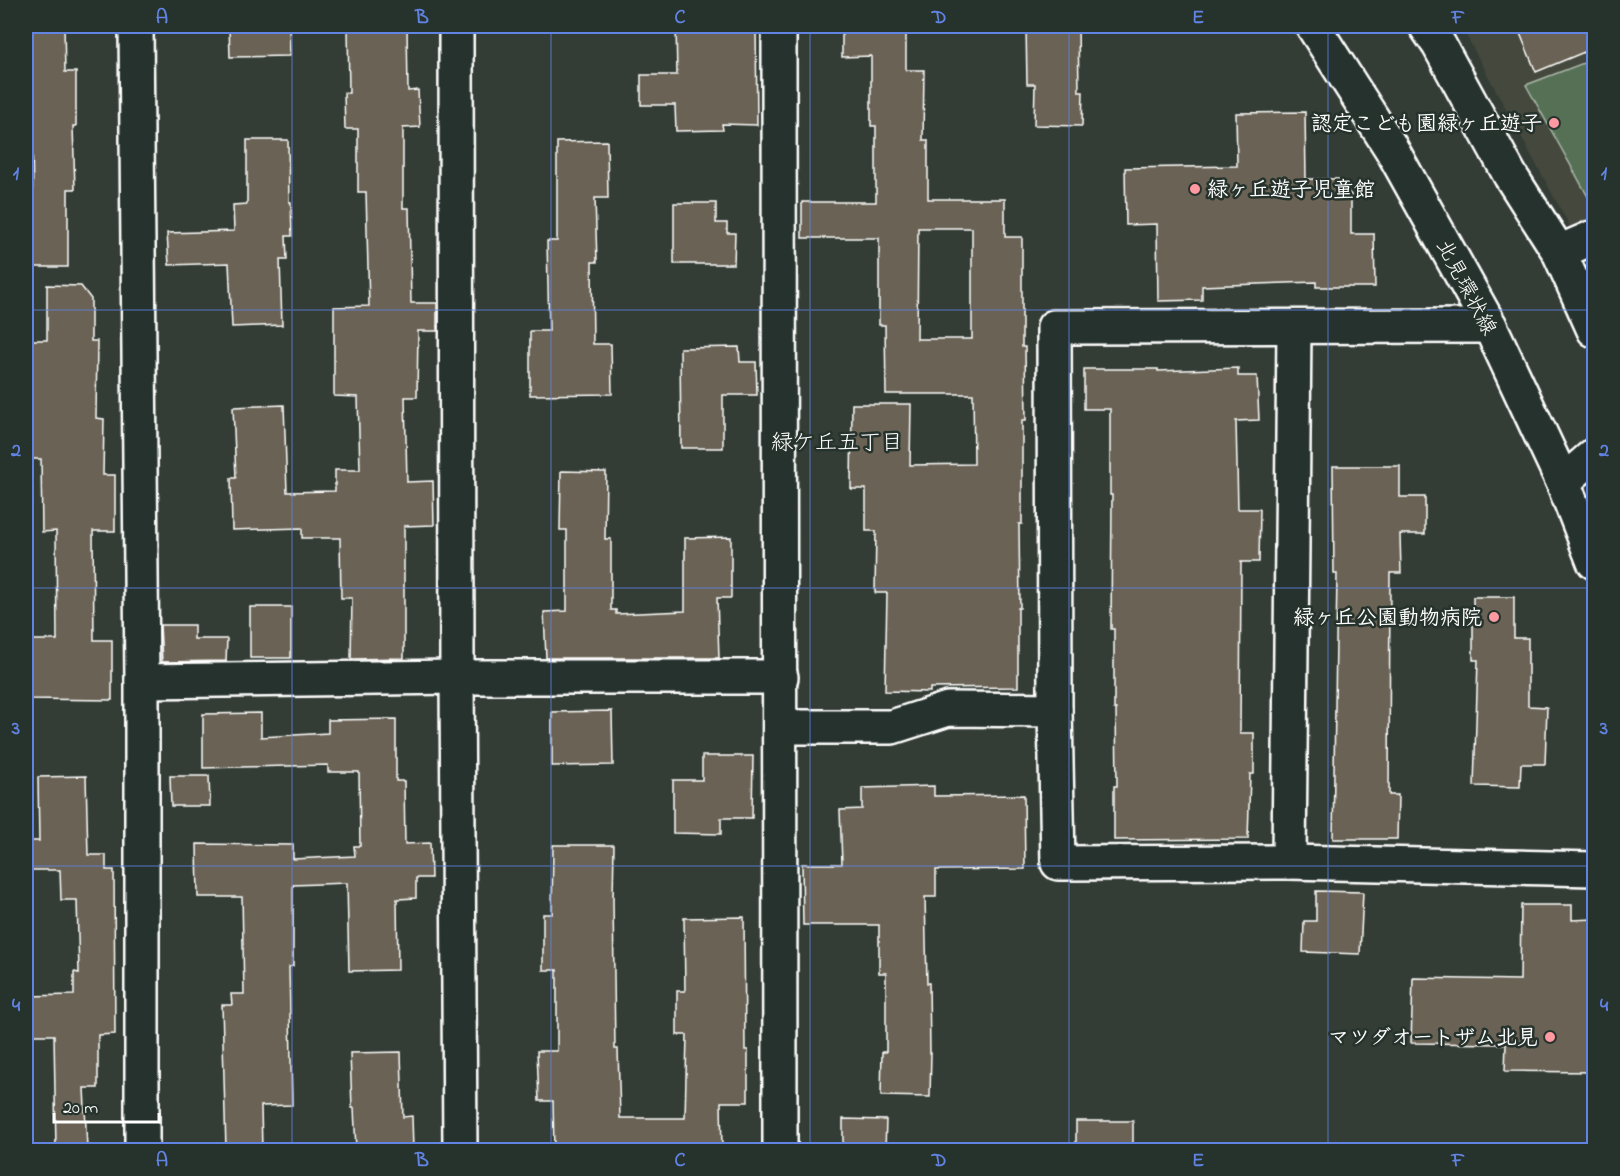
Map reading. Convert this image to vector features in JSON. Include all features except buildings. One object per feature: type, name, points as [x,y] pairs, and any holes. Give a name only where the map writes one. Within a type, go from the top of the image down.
[{"type":"street","points":[[136,26],[142,681],[142,1150]]},
{"type":"street","points":[[456,26],[460,1150]]},
{"type":"street","points":[[779,26],[780,1150]]},
{"type":"street","name":"北見環状線","points":[[1313,26],[1391,148],[1490,326],[1563,482],[1594,562]]},
{"type":"street","points":[[1426,26],[1439,45],[1510,176],[1560,252],[1594,330]]},
{"type":"street","points":[[1560,252],[1594,237]]},
{"type":"street","points":[[1490,326],[1054,327],[1055,710],[1058,863],[1289,862],[1594,869]]},
{"type":"street","points":[[1289,862],[1294,327]]},
{"type":"street","points":[[1563,482],[1594,455]]},
{"type":"street","points":[[142,681],[457,677],[781,677]]},
{"type":"street","points":[[781,727],[892,727],[948,709],[1055,710]]},
{"type":"shaded area","name":"認定こども園緑ヶ丘遊子","points":[[1461,26],[1594,26],[1594,221],[1572,230]]},
{"type":"green space","points":[[1594,59],[1594,201],[1591,202],[1526,85]]},
{"type":"place","name":"認定こども園緑ヶ丘遊子","points":[[1554,123]]},
{"type":"place","name":"緑ヶ丘遊子児童館","points":[[1195,189]]},
{"type":"place","name":"緑ヶ丘公園動物病院","points":[[1494,617]]},
{"type":"place","name":"マツダオートザム北見","points":[[1550,1037]]},
{"type":"district","name":"緑ケ丘五丁目","points":[[837,441]]}]
